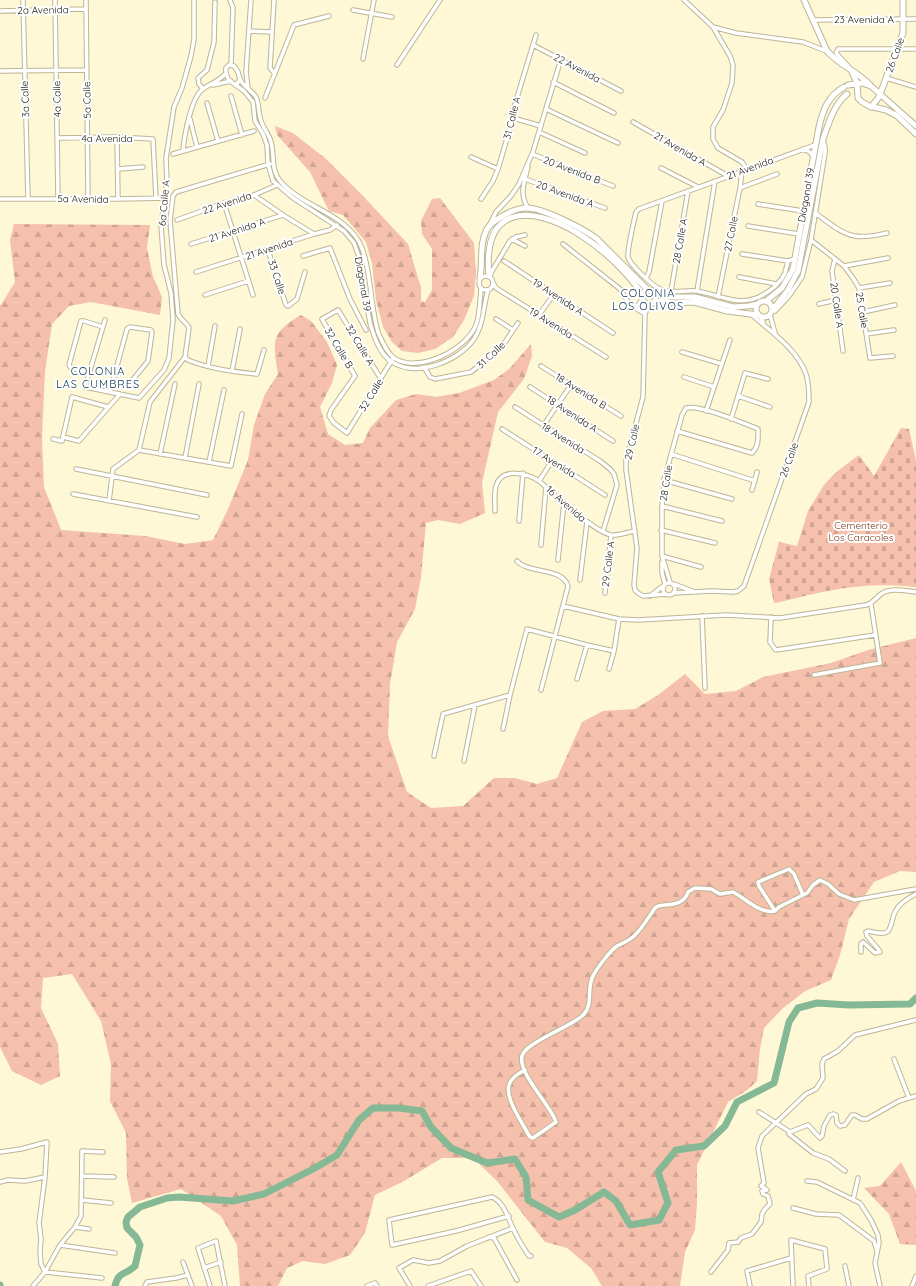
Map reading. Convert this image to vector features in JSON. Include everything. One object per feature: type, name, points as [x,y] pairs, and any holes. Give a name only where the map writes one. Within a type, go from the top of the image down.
[{"type":"street","name":"3a Calle","points":[[23,0],[28,199]]},
{"type":"street","name":"4a Calle","points":[[55,0],[58,198]]},
{"type":"street","name":"5a Calle","points":[[86,0],[88,199]]},
{"type":"street","name":"6a Calle A","points":[[120,394],[139,398],[164,370],[169,358],[173,320],[171,293],[164,265],[161,225],[166,198],[166,158],[170,124],[174,107],[186,76],[194,39],[194,0]]},
{"type":"street","points":[[230,0],[233,8],[231,65]]},
{"type":"street","points":[[248,88],[246,66],[251,0]]},
{"type":"street","points":[[274,0],[270,68],[275,74]]},
{"type":"street","points":[[363,59],[374,0]]},
{"type":"street","points":[[397,65],[440,0]]},
{"type":"street","points":[[684,0],[713,27],[730,56],[733,71],[732,83],[723,110],[712,129],[713,139],[718,148],[742,162],[747,169]]},
{"type":"street","points":[[804,0],[827,51],[832,57],[864,79],[916,126]]},
{"type":"street","name":"26 Calle","points":[[872,107],[877,101],[903,33],[903,0]]},
{"type":"street","points":[[203,89],[199,84],[198,78],[207,70],[214,42],[215,2]]},
{"type":"street","name":"2a Avenida","points":[[0,11],[86,9]]},
{"type":"street","points":[[353,10],[392,17]]},
{"type":"street","points":[[265,98],[294,25],[329,16]]},
{"type":"street","name":"23 Avenida A","points":[[812,20],[916,19]]},
{"type":"street","points":[[713,27],[736,33],[803,42],[827,51]]},
{"type":"street","points":[[249,31],[272,32]]},
{"type":"street","name":"31 Calle A","points":[[481,199],[493,181],[498,169],[514,118],[512,114],[536,35]]},
{"type":"street","name":"22 Avenida","points":[[533,45],[621,91]]},
{"type":"street","points":[[916,49],[839,49],[836,51],[836,53],[852,72],[857,84],[858,98],[864,104],[886,110],[896,116],[916,134]]},
{"type":"street","points":[[528,208],[523,197],[522,189],[561,59]]},
{"type":"street","points":[[231,65],[246,74]]},
{"type":"street","points":[[183,151],[184,136],[196,98],[203,89],[223,77],[226,73],[227,66],[231,65]]},
{"type":"street","points":[[236,69],[241,69],[246,66]]},
{"type":"street","points":[[203,89],[232,82],[238,83],[240,79],[236,69]]},
{"type":"street","points":[[0,71],[24,72],[87,70]]},
{"type":"street","points":[[226,73],[232,82],[244,91],[252,102],[255,121],[263,134],[267,145],[270,174],[276,185]]},
{"type":"street","points":[[886,78],[916,87]]},
{"type":"street","name":"Diagonal 39","points":[[240,79],[258,101],[260,119],[271,142],[276,175],[282,184],[347,227],[354,234],[362,247],[378,332],[382,341],[394,357]]},
{"type":"street","points":[[553,82],[614,113]]},
{"type":"street","points":[[857,84],[862,83],[870,85]]},
{"type":"street","name":"Diagonal 39","points":[[766,301],[782,288],[793,269],[802,211],[822,113],[829,100],[836,92],[846,86],[857,84]]},
{"type":"street","name":"Diagonal 39","points":[[772,312],[788,290],[798,271],[823,139],[837,106],[843,97],[849,94],[858,98]]},
{"type":"street","points":[[231,96],[242,135]]},
{"type":"street","points":[[829,100],[837,106]]},
{"type":"street","points":[[207,103],[218,141]]},
{"type":"street","points":[[546,109],[618,143]]},
{"type":"street","points":[[822,113],[832,117]]},
{"type":"street","points":[[190,118],[197,147]]},
{"type":"street","points":[[514,118],[540,126]]},
{"type":"street","name":"21 Avenida A","points":[[633,122],[728,176]]},
{"type":"street","points":[[173,154],[254,131]]},
{"type":"street","points":[[539,132],[585,153]]},
{"type":"street","points":[[117,137],[118,199]]},
{"type":"street","name":"4a Avenida","points":[[57,138],[151,138],[154,142],[156,198]]},
{"type":"street","points":[[391,362],[407,367],[425,368],[454,357],[463,351],[473,340],[480,328],[490,289],[493,283],[490,277],[489,249],[493,234],[500,225],[508,219],[520,215],[530,215],[565,227],[593,244],[616,264],[643,297],[646,303],[660,301],[673,303],[694,302],[727,311],[766,318],[789,296],[802,277],[811,240],[825,150],[823,139]]},
{"type":"street","name":"21 Avenida","points":[[646,278],[630,262],[628,254],[636,212],[639,209],[815,145]]},
{"type":"street","points":[[802,149],[808,151],[813,156]]},
{"type":"street","points":[[394,357],[408,362],[424,362],[451,352],[468,337],[475,326],[478,316],[481,288],[478,283],[482,270],[482,250],[484,237],[496,212],[511,196],[519,184],[532,154]]},
{"type":"street","name":"20 Avenida B","points":[[532,154],[613,186]]},
{"type":"street","points":[[471,157],[498,169]]},
{"type":"street","points":[[109,501],[113,468],[139,450],[150,402],[185,356],[189,328],[178,314],[170,221],[173,196],[176,192],[273,163]]},
{"type":"street","points":[[118,169],[143,167]]},
{"type":"street","points":[[662,168],[698,187]]},
{"type":"street","name":"27 Calle","points":[[718,297],[740,188],[742,171]]},
{"type":"street","points":[[740,188],[777,174]]},
{"type":"street","name":"20 Avenida A","points":[[525,179],[605,208]]},
{"type":"street","points":[[696,291],[715,181]]},
{"type":"street","name":"22 Avenida","points":[[177,220],[224,203],[254,195],[276,185]]},
{"type":"street","name":"Diagonal 39","points":[[276,185],[347,234],[357,249],[373,334],[377,344],[391,362]]},
{"type":"street","name":"28 Calle A","points":[[671,291],[688,191]]},
{"type":"street","points":[[254,195],[282,215],[314,234]]},
{"type":"street","name":"5a Avenida","points":[[0,199],[166,198]]},
{"type":"street","points":[[662,201],[649,272],[646,278],[661,290],[696,291],[735,301],[748,300],[768,292],[777,284],[784,274],[788,261]]},
{"type":"street","points":[[224,203],[253,295]]},
{"type":"street","points":[[758,204],[802,211]]},
{"type":"street","points":[[487,229],[495,220],[509,212],[528,208],[538,210],[579,227],[598,239],[652,292],[656,298],[653,303],[644,314],[632,307],[620,289],[563,244]]},
{"type":"street","points":[[815,213],[843,232],[855,236],[870,236],[886,233]]},
{"type":"street","name":"21 Avenida A","points":[[190,244],[282,215]]},
{"type":"street","points":[[336,226],[339,222]]},
{"type":"street","name":"21 Avenida","points":[[196,272],[330,230],[336,226]]},
{"type":"street","points":[[748,226],[799,234]]},
{"type":"street","points":[[490,277],[510,241],[525,235]]},
{"type":"street","points":[[512,239],[525,246]]},
{"type":"street","name":"25 Calle","points":[[811,240],[844,266],[859,288],[870,358],[893,356]]},
{"type":"street","points":[[303,256],[330,248],[350,299],[366,330]]},
{"type":"street","name":"33 Calle","points":[[268,250],[286,305],[288,306],[296,299],[305,272]]},
{"type":"street","points":[[742,254],[788,261],[795,259]]},
{"type":"street","points":[[844,266],[888,258]]},
{"type":"street","name":"20 Calle A","points":[[835,259],[832,271],[843,350]]},
{"type":"street","name":"19 Avenida A","points":[[504,262],[613,333]]},
{"type":"street","points":[[480,278],[485,276],[490,277]]},
{"type":"street","points":[[739,277],[777,284]]},
{"type":"street","points":[[205,295],[248,281]]},
{"type":"street","name":"19 Avenida","points":[[493,283],[496,288],[606,357]]},
{"type":"street","points":[[859,288],[890,283]]},
{"type":"street","points":[[481,288],[496,288]]},
{"type":"street","points":[[632,307],[638,305],[643,297],[652,292],[666,297],[695,297],[733,307],[748,306],[766,301],[771,304],[772,312]]},
{"type":"street","points":[[539,315],[554,294]]},
{"type":"street","name":"29 Calle","points":[[643,297],[643,397],[626,460],[637,548],[634,585],[638,593],[643,596],[650,596]]},
{"type":"street","points":[[819,304],[836,300]]},
{"type":"street","points":[[758,304],[756,310],[764,326]]},
{"type":"street","points":[[863,312],[895,305]]},
{"type":"street","name":"32 Calle B","points":[[338,310],[322,319],[356,376],[330,410],[329,416],[334,423],[347,433]]},
{"type":"street","name":"32 Calle A","points":[[338,310],[381,379]]},
{"type":"street","points":[[359,315],[368,312]]},
{"type":"street","name":"26 Calle","points":[[772,312],[774,331],[779,339]]},
{"type":"street","name":"26 Calle","points":[[695,592],[712,590],[733,592],[738,591],[744,586],[809,402],[809,388],[806,374],[792,351],[752,315]]},
{"type":"street","points":[[496,319],[513,330]]},
{"type":"street","points":[[63,436],[79,441],[120,394],[85,387],[105,320]]},
{"type":"street","points":[[89,372],[71,368],[69,365],[81,321],[103,327]]},
{"type":"street","name":"31 Calle","points":[[425,368],[432,378],[435,379],[471,372],[501,348],[518,323]]},
{"type":"street","points":[[208,366],[215,326]]},
{"type":"street","points":[[110,391],[113,379],[128,328],[151,330],[148,361],[129,384],[113,379]]},
{"type":"street","points":[[232,371],[240,330]]},
{"type":"street","points":[[866,334],[894,330]]},
{"type":"street","points":[[678,431],[752,453],[757,448],[758,429],[706,411],[730,340]]},
{"type":"street","points":[[185,356],[188,360],[208,366],[257,374],[264,350]]},
{"type":"street","points":[[682,352],[722,364]]},
{"type":"street","name":"32 Calle","points":[[347,433],[394,357]]},
{"type":"street","points":[[424,362],[425,368]]},
{"type":"street","name":"18 Avenida B","points":[[541,366],[621,416]]},
{"type":"street","points":[[731,419],[745,373],[768,379]]},
{"type":"street","points":[[684,377],[714,387]]},
{"type":"street","points":[[160,454],[175,384]]},
{"type":"street","points":[[184,458],[199,384]]},
{"type":"street","points":[[543,426],[571,385]]},
{"type":"street","name":"18 Avenida A","points":[[530,387],[613,441]]},
{"type":"street","points":[[209,462],[224,390]]},
{"type":"street","points":[[53,438],[62,442],[72,396],[108,408]]},
{"type":"street","points":[[738,396],[770,406]]},
{"type":"street","name":"18 Avenida","points":[[515,407],[610,469],[614,474],[617,485],[603,531]]},
{"type":"street","name":"28 Calle","points":[[665,585],[662,574],[661,530],[664,480],[686,408],[691,407],[706,411]]},
{"type":"street","points":[[139,450],[231,466],[242,414]]},
{"type":"street","name":"17 Avenida","points":[[502,429],[605,495]]},
{"type":"street","points":[[671,454],[755,481]]},
{"type":"street","points":[[539,481],[552,461]]},
{"type":"street","points":[[76,469],[207,495]]},
{"type":"street","points":[[752,490],[757,472]]},
{"type":"street","points":[[494,511],[496,486],[498,480],[509,474],[523,473],[519,521]]},
{"type":"street","name":"16 Avenida","points":[[523,473],[533,476],[588,522],[611,535]]},
{"type":"street","points":[[664,480],[732,498]]},
{"type":"street","points":[[541,545],[546,487]]},
{"type":"street","points":[[73,494],[197,517]]},
{"type":"street","points":[[558,560],[564,502]]},
{"type":"street","points":[[662,506],[722,521]]},
{"type":"street","points":[[580,580],[588,522]]},
{"type":"street","points":[[611,535],[635,530]]},
{"type":"street","points":[[661,530],[715,544]]},
{"type":"street","name":"29 Calle A","points":[[605,593],[611,535]]},
{"type":"street","points":[[662,556],[701,567]]},
{"type":"street","points":[[517,561],[521,565],[553,574],[566,581],[568,586],[542,690]]},
{"type":"street","name":"28 Calle","points":[[662,561],[672,583]]},
{"type":"street","points":[[672,583],[675,589],[673,593]]},
{"type":"street","points":[[650,596],[665,585],[672,583],[695,592]]},
{"type":"street","points":[[665,585],[663,591],[666,594]]},
{"type":"street","points":[[563,606],[619,619],[638,620],[747,615],[771,618],[787,617],[871,604],[882,593],[889,590],[916,592]]},
{"type":"street","points":[[650,596],[695,592]]},
{"type":"street","points":[[814,675],[878,664],[880,661],[871,604]]},
{"type":"street","points":[[702,616],[705,688]]},
{"type":"street","points":[[771,618],[770,642],[776,650],[875,634]]},
{"type":"street","points":[[609,669],[619,619]]},
{"type":"street","points":[[503,729],[527,629],[587,645],[614,650]]},
{"type":"street","points":[[577,679],[587,645]]},
{"type":"street","points":[[434,756],[443,714],[510,695]]},
{"type":"street","points":[[464,761],[475,705]]},
{"type":"street","points":[[775,911],[758,882],[789,869],[794,874],[802,895]]},
{"type":"street","points":[[525,1070],[514,1077],[509,1085],[508,1096],[530,1137],[533,1138],[556,1122],[545,1100],[527,1076],[525,1070],[522,1064],[522,1056],[524,1052],[534,1043],[572,1024],[586,1013],[590,1004],[590,984],[595,972],[616,947],[626,942],[636,934],[656,907],[680,902],[688,892],[695,888],[711,889],[720,894],[733,892],[751,904],[768,911],[775,911],[779,907],[807,893],[813,885],[820,880],[828,884],[839,894],[854,900],[916,889]]},
{"type":"street","points":[[861,952],[861,944],[863,942],[876,953],[880,952],[867,936],[866,932],[887,932],[896,910],[907,898],[916,894]]},
{"type":"street","points":[[712,1272],[728,1250],[729,1243],[738,1242],[741,1238],[752,1234],[761,1222],[762,1214],[770,1204],[768,1196],[763,1194],[762,1191],[767,1190],[761,1186],[764,1183],[758,1148],[762,1136],[806,1094],[816,1089],[823,1078],[822,1064],[824,1059],[838,1051],[852,1037],[916,1020]]},
{"type":"street","points":[[894,1059],[910,1098]]},
{"type":"street","points":[[790,1132],[793,1129],[808,1125],[820,1138],[830,1115],[833,1114],[836,1116],[840,1126],[845,1125],[852,1116],[855,1115],[862,1119],[866,1119],[899,1101],[916,1096]]},
{"type":"street","points":[[759,1112],[790,1132],[790,1134],[813,1153],[829,1159],[845,1171]]},
{"type":"street","points":[[0,1152],[21,1149],[47,1142],[40,1224],[41,1264],[45,1272]]},
{"type":"street","points":[[33,1286],[45,1272],[60,1245],[75,1227],[81,1216],[82,1151],[103,1152]]},
{"type":"street","points":[[82,1176],[114,1177]]},
{"type":"street","points":[[0,1182],[8,1180],[25,1181],[45,1177]]},
{"type":"street","points":[[853,1200],[858,1178]]},
{"type":"street","points":[[807,1181],[817,1182],[860,1203],[878,1234],[880,1243],[875,1263],[880,1286]]},
{"type":"street","points":[[509,1216],[456,1231],[392,1245],[389,1220],[492,1198],[499,1200],[509,1216],[513,1228],[525,1250],[529,1256],[531,1256]]},
{"type":"street","points":[[82,1200],[111,1203]]},
{"type":"street","points":[[792,1208],[816,1214],[839,1215],[874,1241],[877,1252]]},
{"type":"street","points":[[75,1227],[89,1229]]},
{"type":"street","points":[[410,1286],[399,1268],[404,1264],[413,1260],[429,1263],[440,1261],[462,1248],[513,1228]]},
{"type":"street","points":[[488,1237],[494,1238],[517,1280]]},
{"type":"street","points":[[210,1286],[198,1248],[216,1240],[225,1286]]},
{"type":"street","points":[[793,1286],[791,1240],[825,1249],[827,1269],[808,1276],[808,1286]]},
{"type":"street","points":[[60,1245],[115,1253]]},
{"type":"street","points":[[750,1286],[747,1271],[791,1258]]},
{"type":"street","points":[[183,1262],[192,1286]]},
{"type":"street","points":[[204,1268],[221,1262]]},
{"type":"street","points":[[846,1266],[849,1286]]},
{"type":"street","points":[[428,1286],[471,1271],[481,1286]]},
{"type":"street","points":[[45,1272],[102,1278]]},
{"type":"street","points":[[145,1285],[147,1282],[188,1275]]},
{"type":"street","points":[[912,1286],[916,1276]]},
{"type":"street","points":[[367,1286],[376,1284]]},
{"type":"green space","points":[[275,126],[293,133],[326,159],[408,244],[421,288],[421,301],[425,302],[432,290],[432,249],[422,234],[421,221],[432,199],[440,198],[474,243],[476,272],[474,296],[464,320],[453,337],[435,349],[418,353],[402,351],[392,342],[383,327],[376,300],[372,263],[366,242],[343,215],[329,211],[310,172],[277,135]]},
{"type":"green space","points":[[14,224],[150,225],[147,248],[153,277],[162,297],[160,315],[91,302],[69,306],[52,324],[45,372],[42,438],[44,487],[61,530],[145,536],[185,544],[213,540],[228,509],[248,460],[254,425],[265,394],[278,374],[275,354],[276,339],[284,327],[301,315],[311,321],[327,342],[337,365],[332,383],[320,407],[328,434],[345,445],[363,443],[370,428],[396,400],[416,394],[436,397],[459,393],[494,380],[509,369],[531,344],[532,356],[524,379],[498,412],[482,483],[485,513],[460,524],[438,520],[426,523],[421,577],[415,609],[397,642],[390,684],[388,736],[407,792],[431,808],[463,806],[494,778],[515,778],[537,784],[557,778],[582,722],[603,711],[635,709],[658,695],[685,674],[705,694],[736,691],[763,677],[831,663],[868,650],[916,638],[916,872],[900,871],[874,882],[849,919],[840,955],[831,980],[805,991],[782,1009],[764,1028],[760,1049],[757,1081],[746,1091],[728,1102],[697,1165],[695,1230],[685,1252],[680,1286],[602,1286],[591,1268],[567,1248],[545,1242],[497,1181],[473,1158],[442,1158],[404,1181],[375,1195],[365,1233],[350,1255],[325,1264],[303,1261],[287,1268],[278,1286],[240,1286],[237,1245],[221,1216],[181,1189],[132,1203],[127,1179],[126,1133],[110,1101],[111,1064],[101,1021],[72,974],[43,978],[41,1008],[58,1044],[60,1076],[41,1085],[12,1071],[0,1047],[0,305],[15,282],[10,240]]},
{"type":"green space","name":"Cementerio Los Caracoles","points":[[901,428],[909,429],[916,461],[916,587],[883,585],[849,587],[774,603],[769,579],[779,542],[797,546],[808,511],[824,485],[835,473],[859,455],[874,476]]},
{"type":"green space","points":[[901,1162],[916,1191],[916,1245],[900,1244],[889,1214],[864,1188],[880,1186]]},
{"type":"waterway","points":[[115,1286],[120,1275],[135,1266],[140,1245],[136,1237],[127,1228],[126,1222],[128,1217],[140,1207],[167,1198],[179,1197],[233,1201],[264,1194],[337,1155],[359,1120],[373,1108],[399,1108],[422,1111],[431,1127],[451,1148],[487,1163],[515,1159],[526,1177],[528,1200],[559,1217],[575,1210],[604,1192],[616,1201],[630,1225],[659,1220],[668,1203],[658,1172],[676,1150],[704,1146],[725,1126],[737,1102],[774,1083],[789,1022],[798,1008],[817,1003],[849,1005],[910,1004],[916,998]]},
{"type":"district","name":"COLONIA LOS OLIVOS","points":[[648,299]]},
{"type":"district","name":"COLONIA LAS CUMBRES","points":[[98,377]]}]
